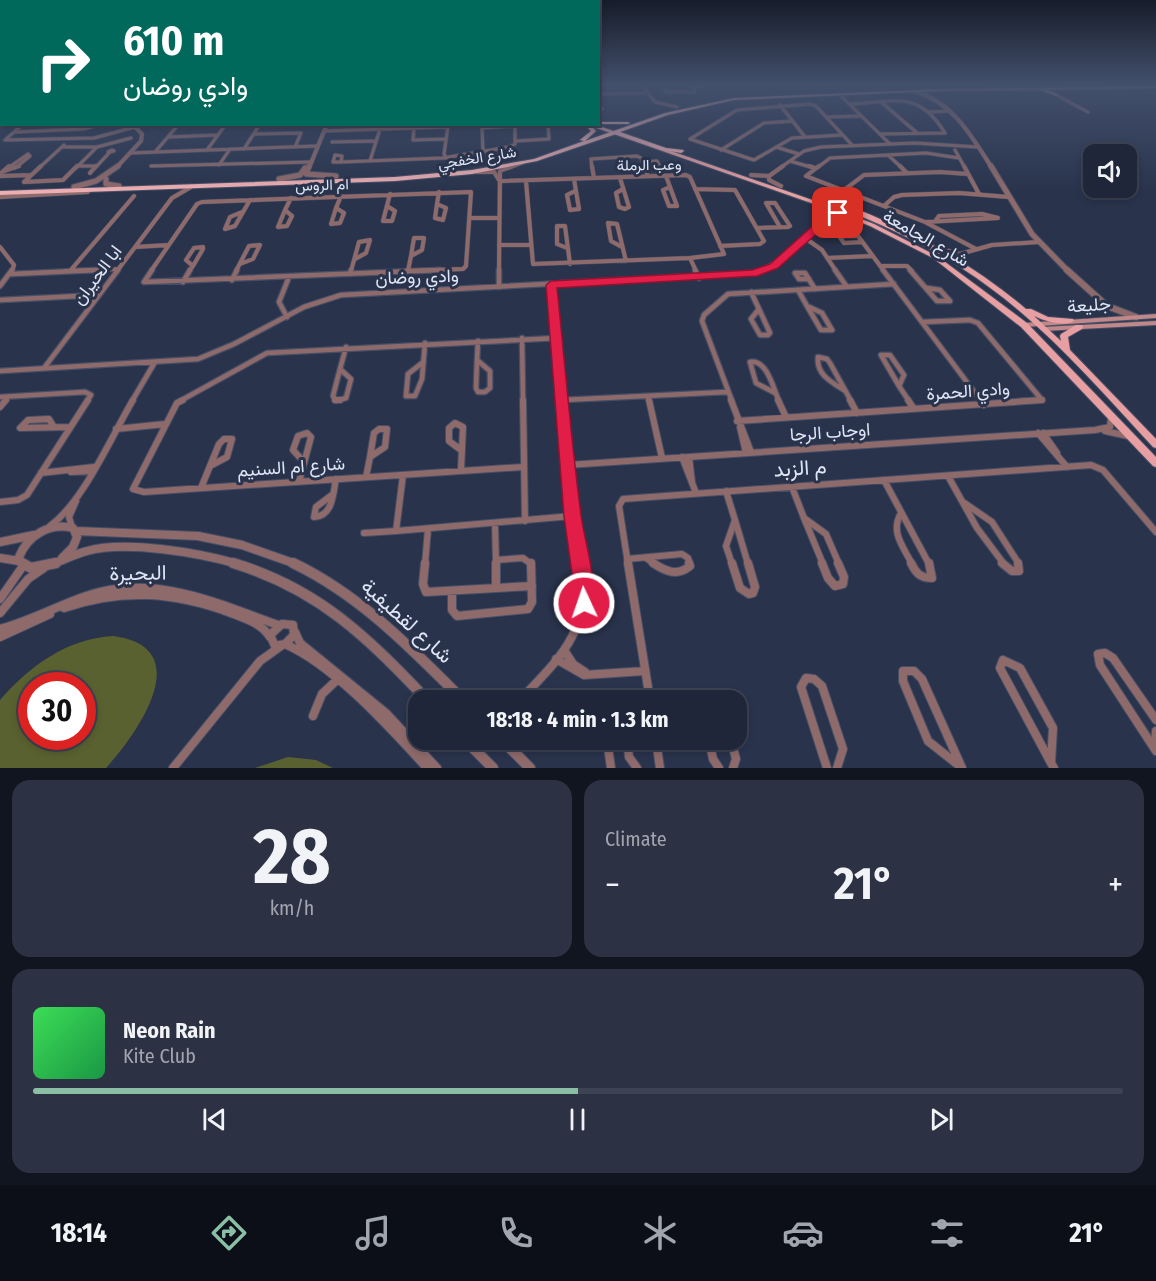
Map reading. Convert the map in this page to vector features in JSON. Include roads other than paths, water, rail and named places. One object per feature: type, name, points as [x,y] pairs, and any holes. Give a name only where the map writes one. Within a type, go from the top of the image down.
[{"type":"highway","name":"شارع الخفجي","points":[[117,187],[403,179],[472,172],[522,163],[568,150],[595,141],[637,120]]},
{"type":"highway","points":[[568,150],[644,120]]},
{"type":"highway","name":"شارع الخفجي","points":[[1,194],[15,190],[419,173],[476,167],[526,157],[652,120]]},
{"type":"highway","points":[[600,124],[628,123]]},
{"type":"highway","points":[[640,124],[636,132],[645,140]]},
{"type":"highway","points":[[583,140],[594,131],[588,126]]},
{"type":"highway","points":[[598,126],[666,149],[681,151]]},
{"type":"highway","points":[[595,141],[614,138],[633,141]]},
{"type":"highway","points":[[1,194],[78,189]]},
{"type":"main road","name":"شارع الجامعة","points":[[600,125],[633,141],[816,203],[903,240],[954,270],[1034,325],[1070,354],[1156,445]]},
{"type":"main road","name":"شارع الجامعة","points":[[594,126],[681,151],[856,212],[919,241],[990,285],[1012,302],[1104,407],[1156,462]]},
{"type":"main road","points":[[1012,302],[1038,316],[1070,321]]},
{"type":"main road","name":"جليعة","points":[[1034,325],[1156,316]]},
{"type":"main road","name":"جليعة","points":[[1034,325],[1079,327],[1156,322]]},
{"type":"main road","points":[[1070,354],[1064,338],[1067,332],[1079,327]]},
{"type":"street","points":[[720,120],[691,137],[692,141],[754,160],[789,139],[842,135]]},
{"type":"street","points":[[829,120],[852,145]]},
{"type":"street","points":[[865,120],[890,144]]},
{"type":"street","points":[[902,120],[916,132]]},
{"type":"street","points":[[880,134],[916,132],[944,134],[937,120]]},
{"type":"street","points":[[957,120],[1039,242],[1110,310],[1113,315],[1108,319]]},
{"type":"street","points":[[721,150],[764,123],[793,121],[806,136]]},
{"type":"street","points":[[0,137],[7,137],[21,126]]},
{"type":"street","points":[[14,132],[83,129],[96,126]]},
{"type":"street","points":[[7,137],[7,141],[97,137],[134,126],[142,134],[142,139],[105,179],[78,189]]},
{"type":"street","points":[[155,152],[178,126]]},
{"type":"street","points":[[207,150],[225,126]]},
{"type":"street","points":[[244,148],[259,126]]},
{"type":"street","points":[[279,179],[300,175],[309,163],[326,126]]},
{"type":"street","points":[[324,131],[448,126],[446,158]]},
{"type":"street","points":[[483,152],[481,148],[482,128],[504,126]]},
{"type":"street","points":[[341,162],[446,158],[511,147],[516,141],[515,126]]},
{"type":"street","points":[[516,141],[549,139],[548,126]]},
{"type":"street","points":[[414,128],[413,140],[446,139]]},
{"type":"street","points":[[370,161],[380,129]]},
{"type":"street","points":[[341,142],[346,130]]},
{"type":"street","points":[[254,134],[301,133],[295,147]]},
{"type":"street","points":[[168,137],[218,135]]},
{"type":"street","points":[[72,138],[24,182],[56,182],[64,179],[97,147]]},
{"type":"street","points":[[62,147],[97,147],[131,138]]},
{"type":"street","points":[[332,142],[376,141]]},
{"type":"street","points":[[751,175],[769,176],[799,154],[821,147],[915,143],[977,147]]},
{"type":"street","points":[[915,143],[926,153]]},
{"type":"street","points":[[130,153],[317,146]]},
{"type":"street","points":[[776,147],[799,154]]},
{"type":"street","points":[[219,165],[230,149]]},
{"type":"street","points":[[955,150],[979,194]]},
{"type":"street","points":[[90,173],[110,153]]},
{"type":"street","points":[[959,158],[926,153],[830,158],[815,168],[807,177],[844,189],[925,222],[976,249]]},
{"type":"street","points":[[31,155],[18,166],[4,172],[22,156],[31,155]]},
{"type":"street","points":[[888,155],[907,173]]},
{"type":"street","points":[[594,178],[591,159],[636,156],[643,164],[648,176]]},
{"type":"street","points":[[790,161],[815,168]]},
{"type":"street","points":[[173,167],[166,163],[151,166],[173,167],[309,163]]},
{"type":"street","points":[[309,163],[308,175],[336,176]]},
{"type":"street","points":[[499,287],[502,169],[522,163]]},
{"type":"street","points":[[79,165],[98,165]]},
{"type":"street","points":[[4,172],[31,175]]},
{"type":"street","points":[[472,172],[494,172],[500,182]]},
{"type":"street","points":[[844,189],[860,176],[907,173],[968,174]]},
{"type":"street","points":[[666,176],[678,205],[677,207],[669,206],[663,190],[670,187]]},
{"type":"street","name":"وعب الرملة","points":[[500,182],[688,176],[720,246]]},
{"type":"street","points":[[769,176],[769,180],[782,186]]},
{"type":"street","points":[[620,177],[629,207],[625,209],[619,207],[615,194],[623,189]]},
{"type":"street","points":[[105,179],[106,184],[117,187]]},
{"type":"street","points":[[574,179],[579,209],[574,211],[570,210],[567,195],[575,191]]},
{"type":"street","points":[[526,181],[533,264],[723,256],[720,246],[763,244],[757,228],[734,189],[695,189]]},
{"type":"street","name":"ابا الحيران","points":[[44,368],[172,198],[183,189],[200,186]]},
{"type":"street","name":"شارع الخفجي","points":[[1,194],[117,187]]},
{"type":"street","points":[[161,187],[174,190],[172,198]]},
{"type":"street","points":[[437,204],[439,192]]},
{"type":"street","name":"ام الروس","points":[[439,192],[471,192],[465,267],[408,272],[144,282],[198,203],[439,192]]},
{"type":"street","points":[[387,206],[390,194]]},
{"type":"street","points":[[885,205],[894,197],[902,195],[979,194],[1009,197]]},
{"type":"street","points":[[70,271],[134,196]]},
{"type":"street","points":[[336,208],[341,196]]},
{"type":"street","points":[[285,210],[292,216],[287,226],[278,227],[285,210],[291,198]]},
{"type":"street","points":[[242,212],[230,217],[225,229],[234,228],[250,200]]},
{"type":"street","points":[[757,228],[780,227],[790,226],[775,203],[766,203],[780,227]]},
{"type":"street","points":[[816,203],[829,210],[830,216],[838,213],[857,219]]},
{"type":"street","points":[[925,222],[998,218],[982,214],[939,216],[936,220]]},
{"type":"street","name":"وادي روضان","points":[[0,371],[198,359],[216,354],[314,303],[341,295],[738,276],[764,270],[781,261],[830,216]]},
{"type":"street","points":[[469,218],[499,217]]},
{"type":"street","points":[[622,247],[611,241],[608,223],[617,224],[626,261]]},
{"type":"street","points":[[567,248],[557,244],[557,226],[565,226],[570,264]]},
{"type":"street","points":[[408,272],[414,238],[424,238],[423,249],[411,256]]},
{"type":"street","points":[[804,239],[822,250],[847,287]]},
{"type":"street","points":[[350,274],[360,240],[370,240],[367,252],[355,259]]},
{"type":"street","points":[[919,241],[946,252],[965,253],[1000,244],[1039,242]]},
{"type":"street","points":[[862,242],[984,405]]},
{"type":"street","points":[[135,247],[169,245]]},
{"type":"street","points":[[232,280],[240,264],[250,245],[260,245],[253,259],[240,264]]},
{"type":"street","points":[[499,246],[530,245]]},
{"type":"street","points":[[0,247],[13,261],[11,274],[0,286]]},
{"type":"street","points":[[183,282],[193,266],[203,247],[194,248],[186,260],[193,266]]},
{"type":"street","points":[[965,253],[961,258],[964,263],[990,285]]},
{"type":"street","points":[[827,258],[872,256]]},
{"type":"street","points":[[690,258],[697,278]]},
{"type":"street","points":[[880,266],[907,266],[938,302],[950,301],[942,291],[927,288]]},
{"type":"street","points":[[11,274],[118,269]]},
{"type":"street","points":[[289,277],[279,305],[279,310],[289,316]]},
{"type":"street","points":[[809,279],[815,289]]},
{"type":"street","points":[[748,453],[702,318],[728,294],[894,284]]},
{"type":"street","points":[[529,690],[564,650],[576,631],[584,603],[582,575],[572,516],[551,285]]},
{"type":"street","points":[[798,290],[807,306],[821,330],[832,330],[822,312],[807,306]]},
{"type":"street","points":[[751,292],[759,309],[770,333],[768,335],[760,334],[751,319],[759,309]]},
{"type":"street","points":[[0,300],[99,295]]},
{"type":"street","points":[[1110,310],[1138,317]]},
{"type":"street","name":"وادي الحمرة","points":[[739,424],[786,417],[1039,402],[1043,398],[975,320],[922,322]]},
{"type":"street","name":"شارع ام السنيم","points":[[523,467],[134,491],[165,424],[179,400],[263,354],[556,336]]},
{"type":"street","points":[[523,338],[525,521]]},
{"type":"street","points":[[477,360],[490,371],[490,388],[485,392],[477,390],[477,360],[478,341]]},
{"type":"street","points":[[423,363],[408,374],[406,396],[415,396],[418,392],[423,363],[425,343]]},
{"type":"street","points":[[340,369],[351,379],[346,398],[336,401],[333,396],[340,369],[346,348]]},
{"type":"street","points":[[899,386],[904,375],[890,355],[881,355],[899,386],[915,409]]},
{"type":"street","points":[[844,390],[826,379],[817,364],[818,357],[827,359],[857,413]]},
{"type":"street","points":[[775,393],[756,383],[750,362],[756,361],[763,364],[786,417]]},
{"type":"street","points":[[0,599],[8,590],[21,563],[22,550],[36,535],[62,517],[77,496],[155,362]]},
{"type":"street","points":[[0,397],[89,392],[90,396],[23,497],[0,502]]},
{"type":"street","points":[[562,401],[727,392]]},
{"type":"street","points":[[0,407],[8,396]]},
{"type":"street","points":[[648,396],[662,458]]},
{"type":"street","points":[[1095,430],[1112,425],[1104,407]]},
{"type":"street","points":[[54,427],[50,419],[46,418],[28,420],[20,428],[70,427]]},
{"type":"street","points":[[117,427],[165,424]]},
{"type":"street","points":[[366,477],[369,457],[374,432],[381,428],[387,429],[385,447],[369,457]]},
{"type":"street","name":"اوجاب الرجا","points":[[568,465],[1095,430],[1124,434],[1144,450]]},
{"type":"street","points":[[299,482],[311,438],[307,433],[298,436],[293,450],[304,462]]},
{"type":"street","points":[[1040,433],[1068,467]]},
{"type":"street","points":[[201,488],[210,466],[219,444],[224,439],[232,439],[227,457],[210,466]]},
{"type":"street","points":[[461,450],[461,470]]},
{"type":"street","points":[[685,457],[696,494]]},
{"type":"street","name":"م الزبد","points":[[648,690],[619,506],[621,500],[1091,465],[1103,470],[1156,532]]},
{"type":"street","points":[[41,473],[93,469]]},
{"type":"street","points":[[396,531],[403,475]]},
{"type":"street","points":[[948,476],[963,502],[1004,566],[1012,571],[1019,571],[1019,564],[994,524],[963,502]]},
{"type":"street","points":[[332,495],[336,479]]},
{"type":"street","points":[[884,480],[932,569],[932,578],[924,578],[918,573],[895,531],[895,524],[901,513]]},
{"type":"street","points":[[792,487],[803,517],[830,582],[840,586],[844,577],[826,534],[803,517]]},
{"type":"street","points":[[726,491],[735,519],[755,587],[751,594],[744,593],[740,588],[726,546],[735,519]]},
{"type":"street","points":[[62,558],[75,544],[74,529],[69,517],[77,496]]},
{"type":"street","points":[[364,533],[572,516]]},
{"type":"street","points":[[495,524],[496,588]]},
{"type":"street","name":"شارع لقطيفية","points":[[46,529],[58,526],[74,529],[164,532],[202,537],[248,546],[292,562],[342,588],[376,614],[453,690]]},
{"type":"street","points":[[428,529],[423,589],[428,593],[532,586]]},
{"type":"street","points":[[0,543],[36,535]]},
{"type":"street","name":"شارع لقطيفية","points":[[46,567],[62,558],[94,550],[154,549],[202,555],[269,574],[305,592],[342,616],[417,690]]},
{"type":"street","points":[[627,559],[682,554],[688,558],[690,566],[684,571],[665,572],[646,558]]},
{"type":"street","points":[[0,558],[21,563],[30,569],[46,567]]},
{"type":"street","points":[[452,592],[452,610],[460,616],[528,609],[532,602],[531,563],[527,559],[496,560]]},
{"type":"street","points":[[0,612],[18,591],[46,567]]},
{"type":"street","name":"البحيرة","points":[[0,629],[103,595],[147,589],[222,606],[278,625],[291,624],[295,632]]},
{"type":"street","points":[[8,590],[18,591]]},
{"type":"street","name":"البحيرة","points":[[222,606],[256,623],[270,639]]},
{"type":"street","name":"البحيرة","points":[[0,637],[58,609]]},
{"type":"street","points":[[174,768],[260,661],[278,625]]},
{"type":"street","points":[[260,661],[283,645],[295,632],[300,643],[437,768]]},
{"type":"street","points":[[270,639],[275,646],[296,648],[340,678]]},
{"type":"street","points":[[564,650],[576,668],[599,675]]},
{"type":"street","points":[[1156,720],[1113,658],[1105,653],[1098,654],[1100,665],[1156,750]]},
{"type":"street","points":[[556,659],[578,673],[599,675],[645,671]]},
{"type":"street","points":[[1003,660],[1014,663],[1020,668],[1053,728],[1054,734],[1049,750],[1052,766],[1000,668],[1003,660]]},
{"type":"street","points":[[903,671],[914,671],[922,679],[962,768],[928,741],[903,681],[903,671]]},
{"type":"street","points":[[314,716],[322,694],[340,678]]},
{"type":"street","points":[[827,768],[801,687],[806,678],[814,679],[822,686],[843,748],[843,758],[837,768]]},
{"type":"street","points":[[1156,731],[1153,741],[1156,750]]},
{"type":"street","points":[[407,740],[427,768]]},
{"type":"street","points":[[475,750],[493,768]]},
{"type":"street","points":[[516,750],[530,768]]},
{"type":"street","points":[[608,750],[611,768]]},
{"type":"street","points":[[628,750],[629,758],[637,768]]},
{"type":"street","points":[[657,750],[659,768]]},
{"type":"street","points":[[711,750],[718,768]]},
{"type":"street","points":[[734,750],[736,759],[734,768]]}]
